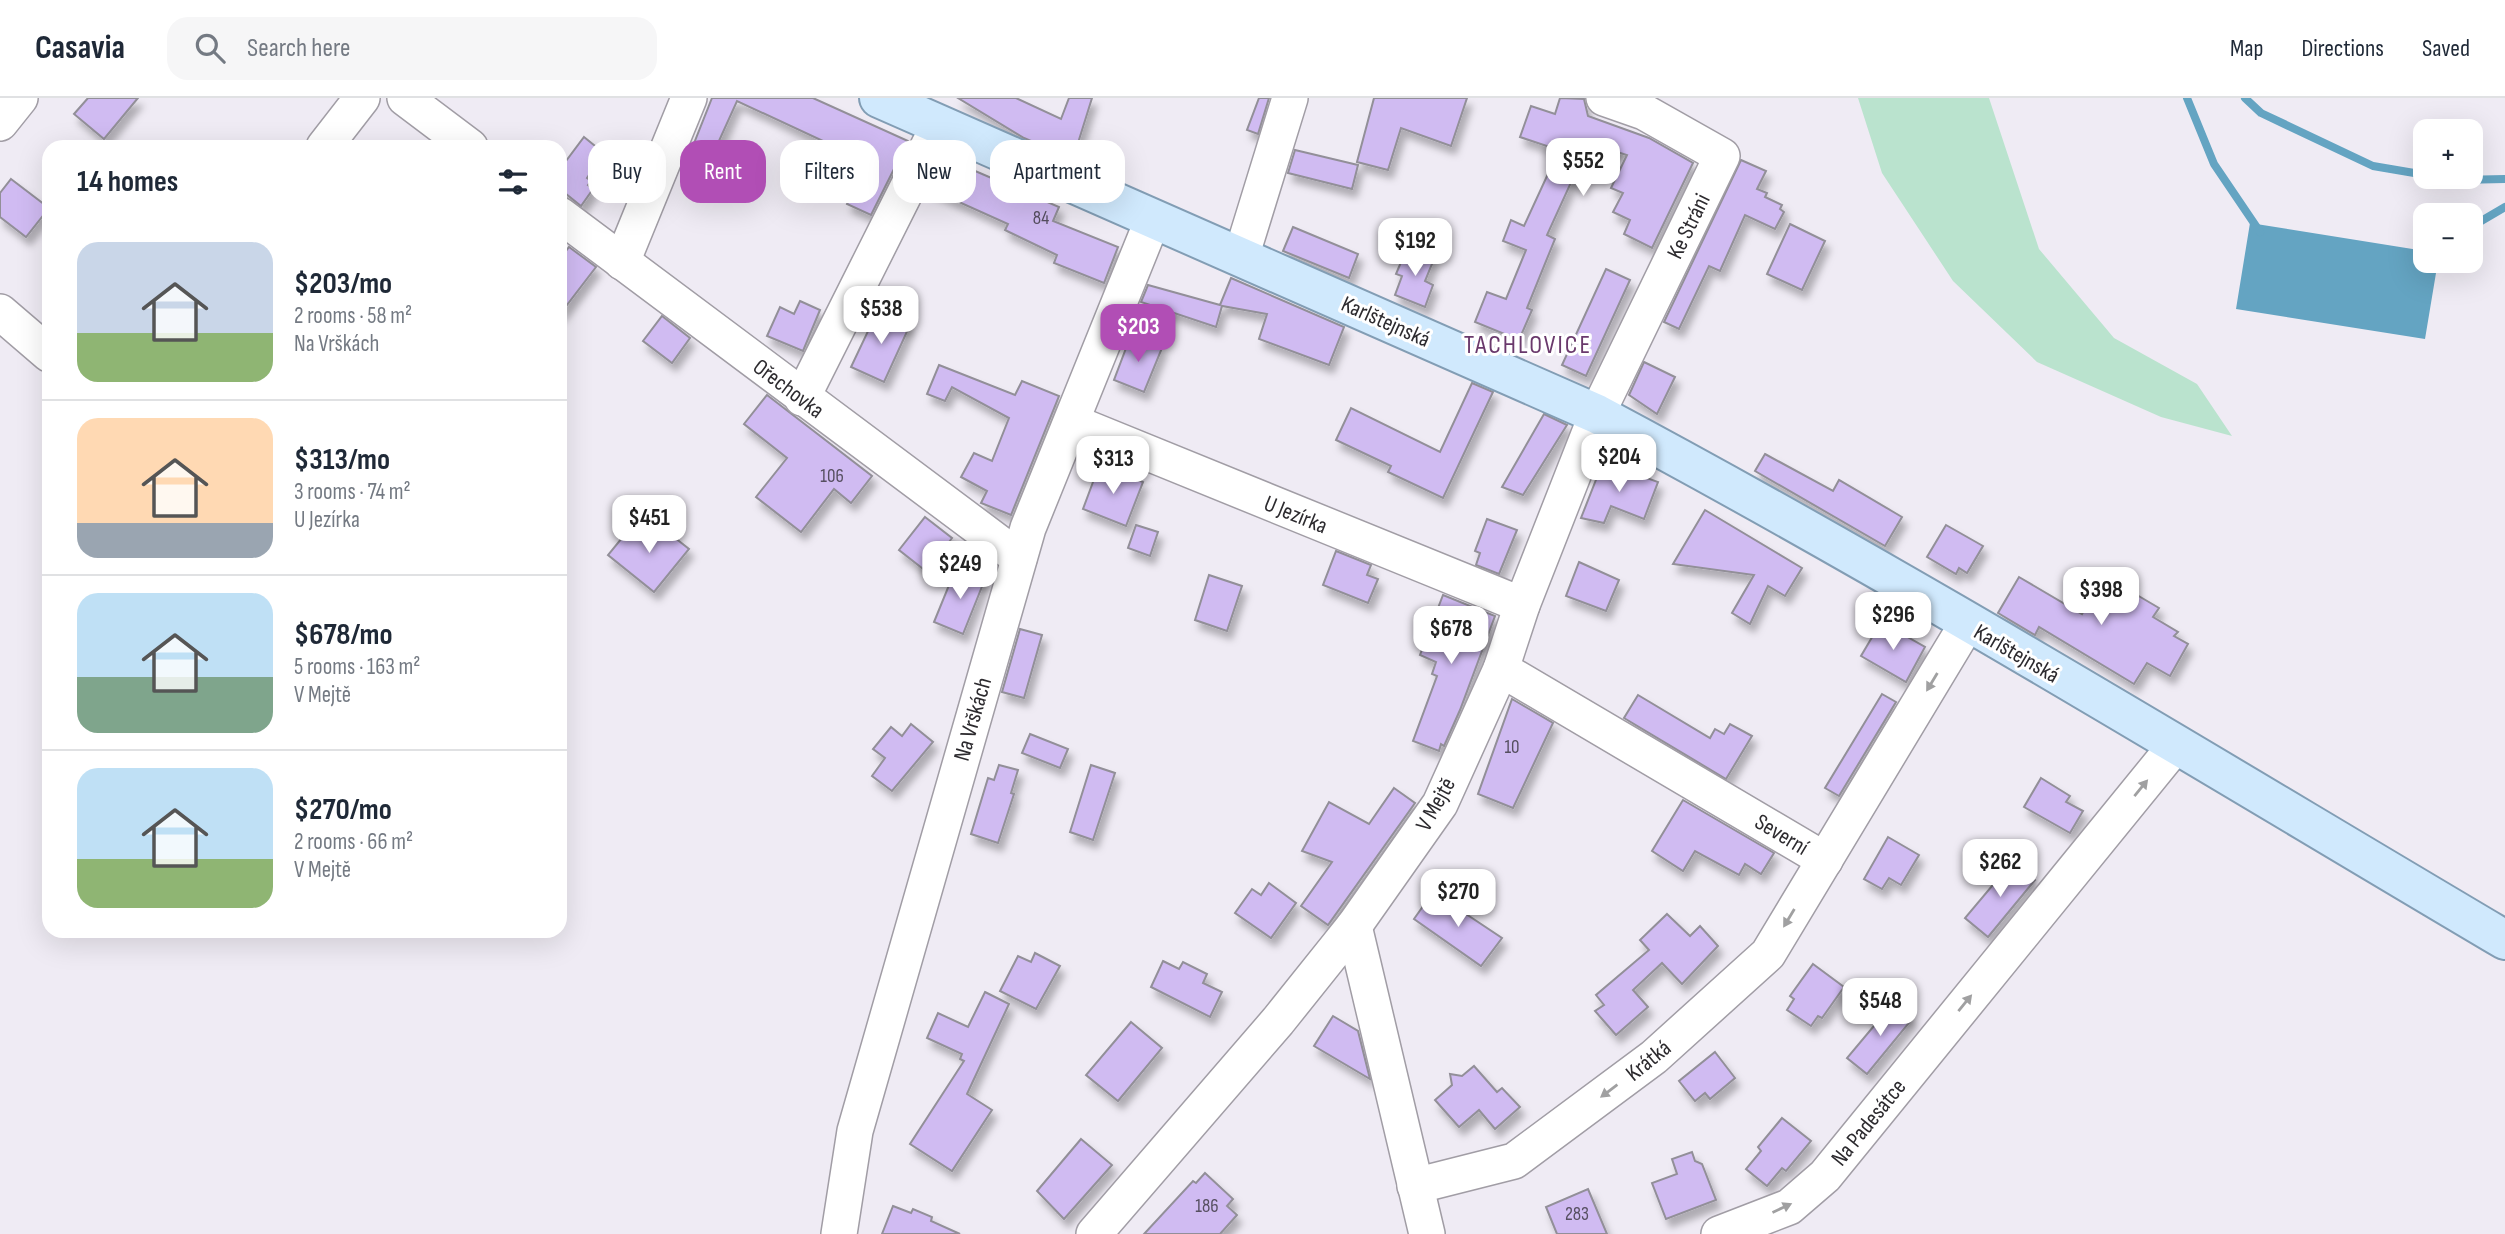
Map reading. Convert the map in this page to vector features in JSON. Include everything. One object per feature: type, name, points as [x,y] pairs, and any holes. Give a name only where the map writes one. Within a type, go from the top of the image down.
[{"type":"main road","name":"Karlštejnská","points":[[879,98],[1597,414],[1691,464],[2505,940]]},
{"type":"street","points":[[0,123],[20,98]]},
{"type":"street","points":[[329,140],[362,98]]},
{"type":"street","points":[[405,98],[461,140]]},
{"type":"street","points":[[622,262],[689,98]]},
{"type":"street","points":[[1241,257],[1290,98]]},
{"type":"street","name":"Ke Stráni","points":[[1597,414],[1722,156],[1644,112],[1604,98]]},
{"type":"street","points":[[802,398],[939,125]]},
{"type":"street","name":"Na Vrškách","points":[[839,1234],[855,1131],[1028,528],[1153,219]]},
{"type":"street","name":"Ořechovka","points":[[567,220],[1019,558]]},
{"type":"street","points":[[0,312],[42,348]]},
{"type":"street","name":"V Mejtě","points":[[1094,1234],[1278,1021],[1354,926],[1440,804],[1501,669],[1522,605],[1597,414]]},
{"type":"street","name":"U Jezírka","points":[[1072,422],[1522,605]]},
{"type":"street","name":"Severní","points":[[1501,669],[1825,860],[1967,624]]},
{"type":"street","name":"Na Padesátce","points":[[1719,1234],[1789,1207],[1825,1176],[2190,755]]},
{"type":"street","name":"Krátká","points":[[1415,1186],[1514,1161],[1654,1058],[1768,954],[1825,860]]},
{"type":"street","points":[[1354,926],[1427,1234]]},
{"type":"green space","points":[[1858,98],[1989,98],[2039,249],[2114,338],[2197,384],[2232,436],[2161,417],[2037,362],[1953,281],[1882,173]]},
{"type":"water","points":[[2250,223],[2413,249],[2413,273],[2436,273],[2425,339],[2236,309]]},
{"type":"building","points":[[88,98],[138,98],[104,139],[74,114]]},
{"type":"building","points":[[712,98],[813,98],[906,140],[893,140],[893,171],[879,199],[879,140],[821,140],[737,101],[719,140],[695,140]]},
{"type":"building","points":[[958,98],[1016,98],[1061,119],[1069,98],[1092,98],[1079,140],[1024,138]]},
{"type":"building","points":[[1259,98],[1269,98],[1258,134],[1247,130]]},
{"type":"building","points":[[1374,98],[1467,98],[1451,146],[1401,128],[1388,170],[1357,162]]},
{"type":"building","points":[[1560,98],[1584,99],[1588,116],[1649,138],[1693,163],[1652,248],[1624,234],[1630,220],[1613,212],[1623,193],[1611,188],[1627,155],[1589,143],[1547,235],[1555,239],[1527,308],[1532,310],[1519,340],[1475,322],[1487,292],[1506,299],[1526,250],[1503,241],[1511,220],[1524,226],[1559,150],[1520,137],[1531,106],[1555,114]]},
{"type":"building","points":[[584,137],[588,140],[588,196],[581,206],[567,195],[567,160]]},
{"type":"building","points":[[1295,150],[1358,165],[1352,189],[1288,173]]},
{"type":"building","points":[[1741,160],[1766,171],[1757,189],[1767,193],[1765,197],[1782,205],[1780,209],[1784,212],[1775,229],[1745,215],[1720,271],[1709,266],[1679,329],[1664,322]]},
{"type":"building","points":[[976,171],[990,177],[990,203],[1050,203],[1059,207],[1053,221],[1118,247],[1104,283],[1054,263],[1057,255],[1005,230],[1008,224],[961,203],[976,203]]},
{"type":"building","points":[[11,179],[42,203],[42,217],[26,237],[0,217],[0,193]]},
{"type":"building","points":[[847,203],[877,203],[871,215]]},
{"type":"building","points":[[1790,224],[1825,241],[1802,290],[1767,274]]},
{"type":"building","points":[[1293,227],[1358,254],[1349,278],[1283,251]]},
{"type":"building","points":[[569,247],[596,267],[567,305]]},
{"type":"building","points":[[1407,248],[1434,259],[1425,281],[1433,285],[1425,307],[1395,295],[1402,276],[1396,274]]},
{"type":"building","points":[[1606,269],[1630,280],[1586,376],[1562,365]]},
{"type":"building","points":[[1231,278],[1344,327],[1329,365],[1259,339],[1267,314],[1222,306],[1216,327],[1141,302],[1148,285],[1220,305]]},
{"type":"building","points":[[800,301],[820,310],[803,351],[767,336],[780,307],[794,314]]},
{"type":"building","points":[[878,310],[910,325],[884,382],[851,367]]},
{"type":"building","points":[[662,316],[690,338],[672,363],[643,341]]},
{"type":"building","points":[[1131,335],[1162,348],[1144,392],[1114,380]]},
{"type":"building","points":[[1644,362],[1675,377],[1657,414],[1629,395]]},
{"type":"building","points":[[939,365],[1015,395],[1022,381],[1059,396],[1011,515],[981,503],[987,491],[961,477],[974,453],[992,461],[1009,418],[952,387],[945,401],[927,394]]},
{"type":"building","points":[[1472,383],[1493,392],[1443,498],[1388,472],[1391,466],[1336,440],[1351,408],[1440,452]]},
{"type":"building","points":[[767,395],[872,476],[851,503],[834,489],[801,532],[756,497],[787,458],[744,424]]},
{"type":"building","points":[[1544,414],[1567,425],[1523,495],[1502,487]]},
{"type":"building","points":[[1765,454],[1833,491],[1839,480],[1902,517],[1885,546],[1755,471]]},
{"type":"building","points":[[1603,462],[1658,482],[1644,519],[1611,506],[1604,523],[1581,518]]},
{"type":"building","points":[[1099,466],[1143,482],[1126,526],[1083,509]]},
{"type":"building","points":[[1705,510],[1802,568],[1785,596],[1768,586],[1750,624],[1732,613],[1754,575],[1673,564]]},
{"type":"building","points":[[925,517],[952,538],[927,572],[899,550]]},
{"type":"building","points":[[1487,519],[1517,530],[1499,574],[1476,565],[1480,553],[1475,551]]},
{"type":"building","points":[[635,522],[651,536],[660,526],[689,549],[654,592],[608,555]]},
{"type":"building","points":[[1136,525],[1158,532],[1150,556],[1128,548]]},
{"type":"building","points":[[1946,525],[1983,546],[1967,573],[1959,568],[1956,574],[1927,557]]},
{"type":"building","points":[[1336,551],[1371,565],[1367,575],[1378,579],[1368,603],[1323,585]]},
{"type":"building","points":[[1579,562],[1619,580],[1606,611],[1566,596]]},
{"type":"building","points":[[956,568],[985,579],[963,634],[934,622]]},
{"type":"building","points":[[1209,575],[1242,586],[1227,631],[1195,620]]},
{"type":"building","points":[[2103,575],[2159,608],[2153,617],[2178,632],[2174,636],[2188,644],[2170,676],[2147,663],[2134,684],[2039,627],[2035,635],[1998,613],[2019,577],[2082,614]]},
{"type":"building","points":[[1443,595],[1495,616],[1460,710],[1444,746],[1441,744],[1439,751],[1413,741],[1437,676],[1432,674],[1436,662],[1420,655]]},
{"type":"building","points":[[1881,622],[1925,647],[1906,682],[1861,656]]},
{"type":"building","points":[[1020,629],[1042,635],[1024,698],[1002,692]]},
{"type":"building","points":[[1882,694],[1896,702],[1839,796],[1825,788]]},
{"type":"building","points":[[1638,695],[1710,738],[1715,729],[1724,734],[1730,724],[1752,736],[1726,779],[1624,718]]},
{"type":"building","points":[[1512,699],[1553,723],[1513,808],[1478,794]]},
{"type":"building","points":[[911,724],[933,742],[892,791],[872,776],[885,758],[873,749],[891,727],[902,736]]},
{"type":"building","points":[[1030,734],[1068,749],[1060,768],[1022,753]]},
{"type":"building","points":[[999,765],[1018,770],[1011,793],[1014,794],[998,843],[971,834],[988,778],[994,780]]},
{"type":"building","points":[[1091,765],[1115,773],[1093,840],[1070,832]]},
{"type":"building","points":[[2041,778],[2070,796],[2066,802],[2083,811],[2070,833],[2024,807]]},
{"type":"building","points":[[1394,788],[1415,803],[1328,925],[1301,906],[1332,862],[1302,851],[1329,802],[1369,824]]},
{"type":"building","points":[[1683,800],[1774,853],[1761,874],[1745,864],[1739,875],[1695,851],[1683,871],[1652,851]]},
{"type":"building","points":[[1888,837],[1919,855],[1901,885],[1889,878],[1882,889],[1864,879]]},
{"type":"building","points":[[2013,861],[2035,880],[1988,937],[1965,918]]},
{"type":"building","points":[[1269,883],[1296,903],[1271,938],[1235,913],[1252,889],[1261,895]]},
{"type":"building","points":[[1433,892],[1502,938],[1481,966],[1414,919]]},
{"type":"building","points":[[1667,914],[1690,936],[1700,926],[1718,946],[1682,984],[1662,963],[1633,990],[1648,1007],[1616,1035],[1595,1011],[1604,1005],[1596,995],[1649,950],[1640,940]]},
{"type":"building","points":[[1035,953],[1060,966],[1036,1009],[1000,991],[1018,956],[1031,962]]},
{"type":"building","points":[[1163,961],[1179,969],[1183,962],[1207,974],[1203,983],[1222,992],[1210,1017],[1151,987]]},
{"type":"building","points":[[1813,964],[1844,987],[1822,1018],[1818,1016],[1811,1026],[1787,1010],[1794,999],[1790,996]]},
{"type":"building","points":[[985,992],[1009,1004],[967,1094],[992,1110],[952,1171],[910,1144],[964,1061],[960,1059],[962,1054],[927,1038],[938,1013],[968,1027]]},
{"type":"building","points":[[1894,1002],[1913,1018],[1867,1074],[1847,1058]]},
{"type":"building","points":[[1333,1016],[1358,1031],[1370,1079],[1314,1046]]},
{"type":"building","points":[[1131,1022],[1162,1048],[1118,1101],[1086,1075]]},
{"type":"building","points":[[1715,1052],[1735,1078],[1710,1099],[1705,1093],[1695,1101],[1679,1081]]},
{"type":"building","points":[[1474,1066],[1497,1092],[1502,1088],[1520,1107],[1495,1129],[1479,1110],[1459,1127],[1435,1100],[1452,1085],[1450,1074],[1462,1076]]},
{"type":"building","points":[[1782,1118],[1811,1141],[1786,1171],[1782,1168],[1767,1186],[1746,1169],[1761,1151],[1758,1147]]},
{"type":"building","points":[[1081,1139],[1112,1165],[1064,1219],[1037,1191]]},
{"type":"building","points":[[1692,1152],[1695,1161],[1702,1164],[1716,1200],[1666,1219],[1652,1183],[1677,1174],[1672,1159]]},
{"type":"building","points":[[1205,1173],[1233,1199],[1227,1206],[1237,1215],[1220,1234],[1144,1234],[1193,1181],[1196,1183]]},
{"type":"building","points":[[1588,1189],[1607,1234],[1557,1234],[1546,1207]]},
{"type":"building","points":[[893,1206],[911,1213],[913,1209],[932,1217],[931,1221],[960,1234],[882,1234]]},
{"type":"waterway","points":[[2187,98],[2214,164],[2260,232]]},
{"type":"waterway","points":[[2245,98],[2261,113],[2373,166],[2413,173]]},
{"type":"waterway","points":[[2483,179],[2505,179]]},
{"type":"waterway","points":[[2483,220],[2505,207]]},
{"type":"district","name":"TACHLOVICE","points":[[1528,344]]}]
